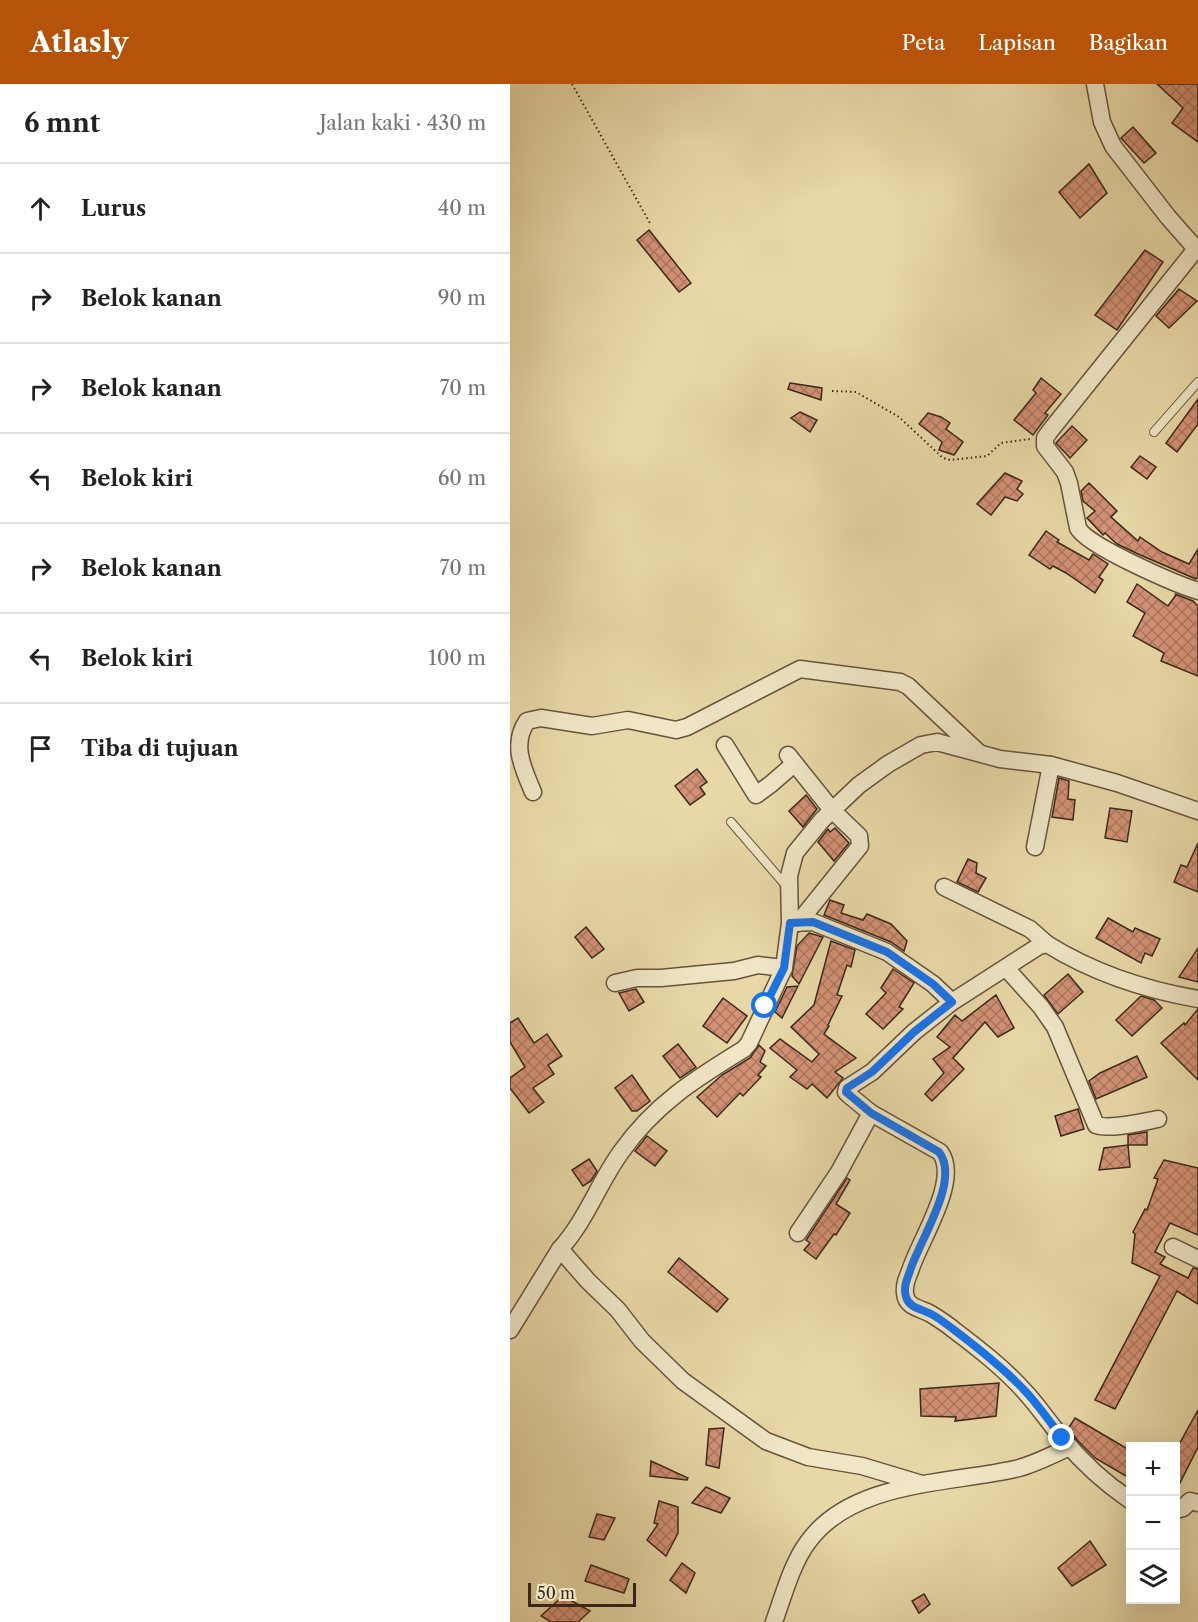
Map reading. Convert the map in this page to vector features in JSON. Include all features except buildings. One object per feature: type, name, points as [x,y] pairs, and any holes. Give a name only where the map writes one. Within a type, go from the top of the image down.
[{"type":"street","points":[[1095,84],[1102,122],[1113,146],[1168,217],[1197,250],[1045,438],[1045,446],[1065,472],[1081,534],[1100,547],[1178,584],[1198,591]]},
{"type":"street","points":[[533,792],[520,760],[518,748],[522,729],[527,721],[541,718],[592,726],[628,720],[676,730],[687,728],[800,669],[900,682],[908,686],[979,753]]},
{"type":"street","points":[[510,1330],[560,1250],[585,1217],[600,1184],[621,1151],[671,1097],[692,1080],[749,1043],[784,968],[794,923],[788,888],[790,866],[795,853],[832,810],[870,776],[921,745],[937,742],[1000,759],[1051,765],[1117,783],[1198,811]]},
{"type":"street","points":[[725,745],[756,795],[771,784],[791,759],[832,810],[859,836],[860,846],[794,923]]},
{"type":"street","points":[[1035,847],[1051,765]]},
{"type":"street","points":[[944,887],[1030,929],[1063,954],[1111,975],[1158,990],[1198,999]]},
{"type":"street","points":[[794,923],[813,922],[887,952],[933,984],[952,1002]]},
{"type":"street","points":[[1047,944],[1035,948],[952,1002],[914,1032],[872,1072],[847,1088],[846,1092],[871,1113],[939,1152],[945,1159],[946,1183],[916,1252],[905,1285],[906,1300],[912,1306],[930,1314],[953,1329],[1000,1368],[1026,1392],[1070,1447],[1112,1488],[1126,1497]]},
{"type":"street","points":[[615,983],[637,978],[668,978],[734,971],[758,965],[784,968]]},
{"type":"street","points":[[1006,968],[1041,1007],[1055,1027],[1096,1125],[1101,1127],[1123,1125],[1158,1119]]},
{"type":"street","points":[[798,1233],[839,1172],[871,1113]]},
{"type":"street","points":[[1173,1247],[1198,1259]]},
{"type":"street","points":[[560,1250],[618,1310],[642,1341],[683,1382],[766,1441],[808,1457],[862,1467],[922,1484]]},
{"type":"street","points":[[774,1622],[790,1577],[806,1543],[825,1522],[849,1506],[901,1488],[1017,1469],[1070,1447]]},
{"type":"street","points":[[1180,1509],[1190,1501],[1198,1503]]},
{"type":"lane","points":[[1154,432],[1198,382]]},
{"type":"lane","points":[[731,822],[788,888]]},
{"type":"path","points":[[572,84],[651,225]]},
{"type":"path","points":[[832,391],[861,394],[903,420],[937,454],[950,460],[987,456],[1005,441],[1045,438]]},
{"type":"route","points":[[765,1006],[784,968],[790,923],[813,922],[887,952],[933,984],[952,1002],[914,1032],[872,1072],[847,1088],[846,1092],[871,1113],[939,1152],[945,1159],[946,1183],[916,1252],[905,1285],[906,1300],[912,1306],[930,1314],[953,1329],[1000,1368],[1026,1392],[1062,1438]]}]
